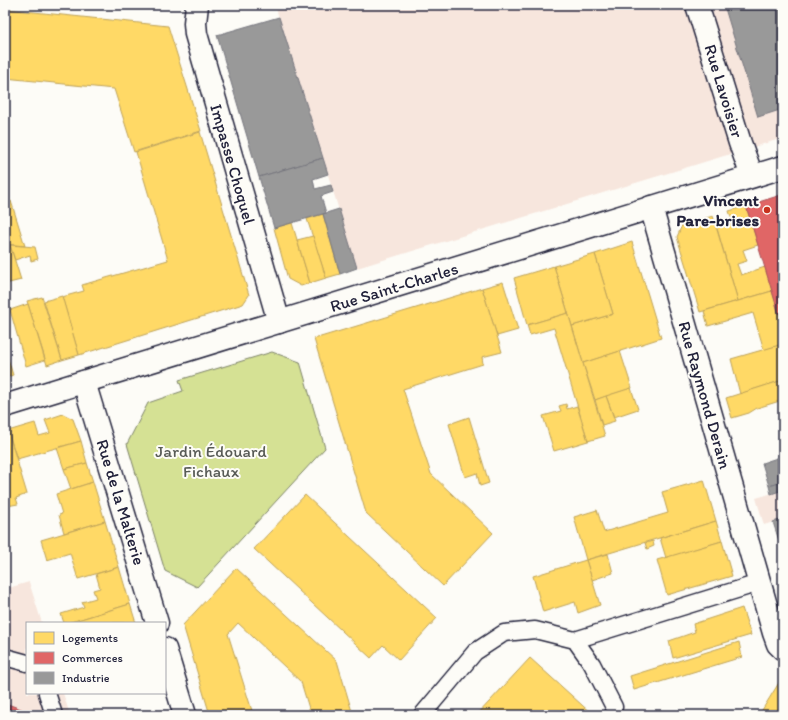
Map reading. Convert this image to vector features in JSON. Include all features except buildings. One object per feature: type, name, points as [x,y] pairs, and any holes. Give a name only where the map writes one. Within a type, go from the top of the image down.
[{"type":"street","name":"Impasse Choquel","points":[[197,5],[196,34],[279,322]]},
{"type":"street","name":"Rue Lavoisier","points":[[697,5],[740,143],[752,176]]},
{"type":"street","name":"Rue Saint-Charles","points":[[5,406],[783,167]]},
{"type":"street","name":"Rue Raymond Derain","points":[[651,207],[759,583],[778,644],[783,649]]},
{"type":"street","name":"Rue de la Malterie","points":[[84,382],[157,622]]},
{"type":"street","points":[[166,652],[185,715]]},
{"type":"lane","points":[[422,715],[475,652],[504,633],[535,630],[575,640],[759,583]]},
{"type":"lane","points":[[575,640],[592,664],[614,707]]},
{"type":"lane","points":[[5,657],[26,663]]},
{"type":"lane","points":[[47,694],[54,715]]},
{"type":"shaded area","points":[[275,5],[783,5],[783,138],[357,268]]},
{"type":"shaded area","points":[[783,490],[783,519],[764,525],[756,498]]},
{"type":"shaded area","points":[[29,582],[42,622],[26,622],[26,694],[63,694],[70,715],[5,715],[5,589]]},
{"type":"green space","name":"Jardin Édouard Fichaux","points":[[272,352],[300,362],[325,448],[197,587],[165,571],[127,444],[148,403],[183,391],[179,380]]},
{"type":"place","name":"Vincent Pare-brises","points":[[767,210]]}]
